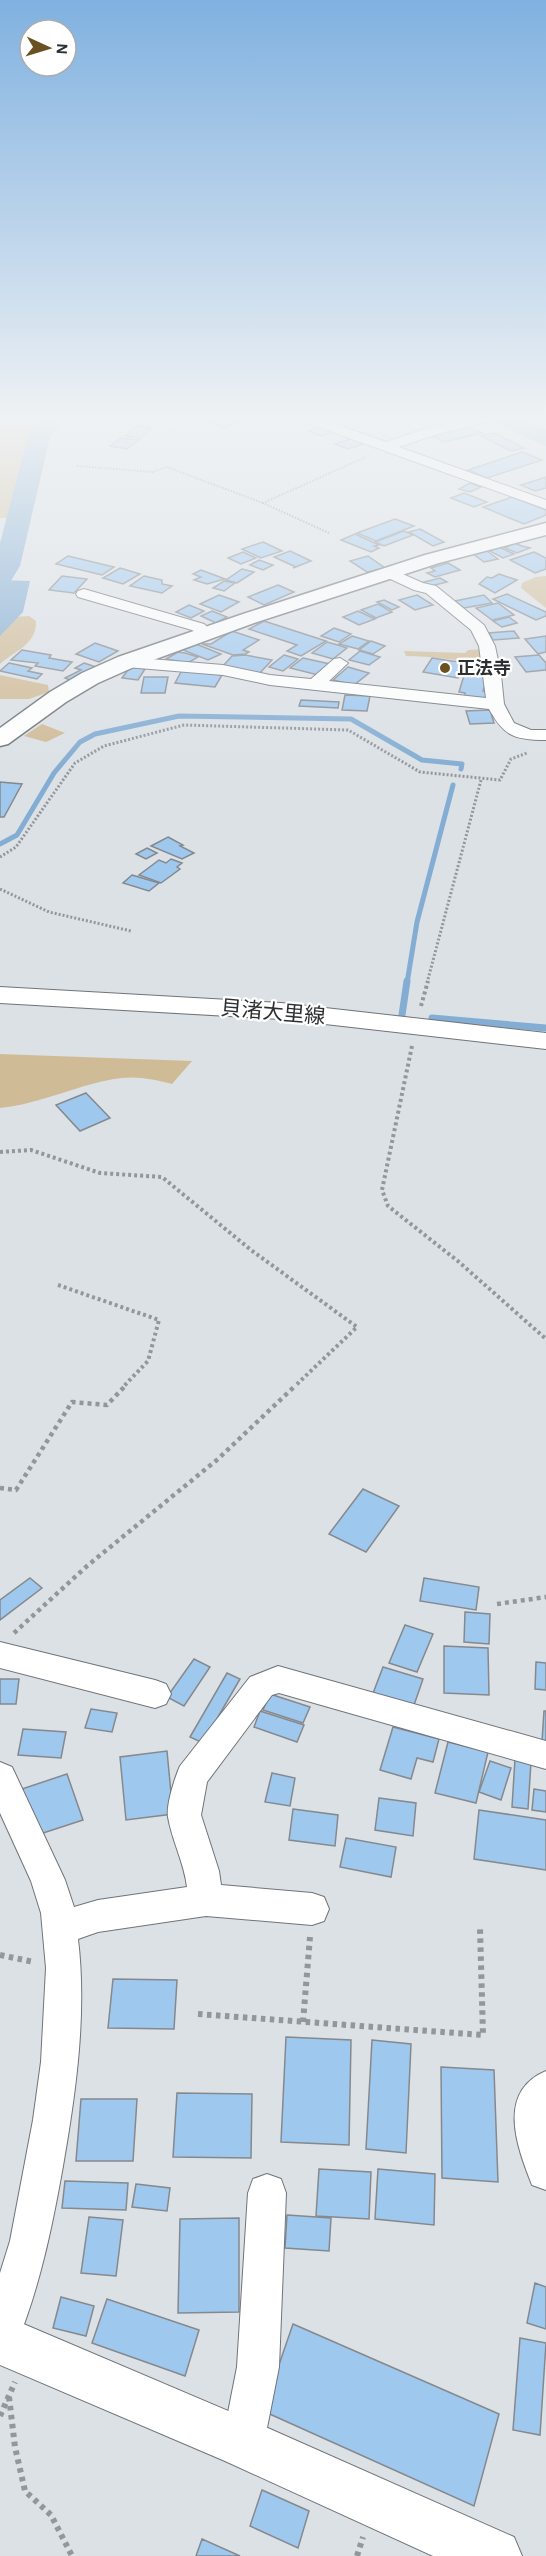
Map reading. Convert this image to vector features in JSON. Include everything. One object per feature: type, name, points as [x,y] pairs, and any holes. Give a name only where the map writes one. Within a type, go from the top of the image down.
[{"type":"main road","points":[[0,739],[45,705],[79,684],[126,662],[206,633],[389,573],[516,536]]},
{"type":"street","points":[[389,573],[431,590],[478,628],[488,646],[495,704],[507,726],[529,735],[546,735]]},
{"type":"street","points":[[84,594],[170,618],[198,627],[206,633]]},
{"type":"street","points":[[126,662],[224,670],[315,685],[495,704]]},
{"type":"street","points":[[315,685],[340,663]]},
{"type":"street","name":"貝渚大里線","points":[[0,995],[281,1011],[546,1041]]},
{"type":"street","points":[[4,1646],[155,1694]]},
{"type":"street","points":[[206,1900],[202,1871],[184,1815],[192,1776],[261,1686],[278,1679],[546,1755]]},
{"type":"street","points":[[0,1777],[48,1880],[58,1913],[64,1968],[59,2062],[52,2120],[30,2241],[0,2337],[495,2556]]},
{"type":"street","points":[[60,1928],[98,1916],[206,1900],[312,1909]]},
{"type":"street","points":[[546,2090],[534,2103],[535,2144],[546,2171]]},
{"type":"street","points":[[243,2443],[258,2367],[267,2193]]},
{"type":"path","points":[[0,857],[16,847],[75,763],[104,746],[184,725],[348,730],[420,771],[481,780],[500,780],[511,759],[524,753],[535,754]]},
{"type":"path","points":[[481,780],[416,1027],[382,1190],[388,1206],[459,1262],[546,1339]]},
{"type":"path","points":[[0,889],[8,890],[37,908],[130,931]]},
{"type":"path","points":[[0,1152],[31,1150],[100,1173],[162,1177],[251,1250],[357,1327],[218,1459],[95,1559],[4,1646]]},
{"type":"path","points":[[0,1488],[16,1490],[72,1402],[108,1405],[148,1361],[159,1320],[58,1285]]},
{"type":"path","points":[[497,1604],[546,1597]]},
{"type":"path","points":[[303,2022],[312,1909]]},
{"type":"path","points":[[198,2014],[483,2035],[480,1928]]},
{"type":"path","points":[[9,2397],[15,2447],[25,2491],[51,2515],[72,2556]]},
{"type":"shaded area","points":[[546,576],[546,608],[521,588],[522,583],[536,577]]},
{"type":"shaded area","points":[[29,616],[36,621],[33,635],[24,646],[0,664],[0,618]]},
{"type":"shaded area","points":[[484,649],[486,661],[406,656],[404,651],[465,653],[468,650]]},
{"type":"shaded area","points":[[0,675],[48,685],[49,692],[29,699],[0,699]]},
{"type":"shaded area","points":[[42,724],[65,733],[46,742],[24,736]]},
{"type":"shaded area","points":[[0,1054],[192,1061],[172,1084],[141,1078],[122,1078],[91,1084],[16,1106],[0,1108]]},
{"type":"water","points":[[0,580],[30,581],[23,612],[0,636]]},
{"type":"building","points":[[350,536],[360,536],[379,545],[374,546],[379,548],[371,552],[341,540]]},
{"type":"building","points":[[365,536],[388,536],[376,541]]},
{"type":"building","points":[[390,536],[410,536],[384,546],[375,542]]},
{"type":"building","points":[[416,536],[433,536],[444,542],[433,546]]},
{"type":"building","points":[[263,542],[282,551],[261,558],[242,549]]},
{"type":"building","points":[[514,543],[530,548],[517,553],[505,548]]},
{"type":"building","points":[[499,547],[514,554],[503,558],[488,550]]},
{"type":"building","points":[[290,551],[311,561],[296,567],[274,557]]},
{"type":"building","points":[[487,551],[498,559],[484,562],[473,554]]},
{"type":"building","points":[[243,552],[256,558],[241,564],[228,558]]},
{"type":"building","points":[[534,552],[546,558],[546,569],[535,573],[510,560]]},
{"type":"building","points":[[68,556],[114,567],[102,575],[56,564]]},
{"type":"building","points":[[368,556],[385,568],[367,572],[350,561]]},
{"type":"building","points":[[259,560],[273,565],[263,570],[250,565]]},
{"type":"building","points":[[448,563],[460,570],[435,577],[427,573],[435,571],[431,568]]},
{"type":"building","points":[[120,568],[140,574],[123,584],[103,578]]},
{"type":"building","points":[[242,569],[254,572],[237,583],[226,580]]},
{"type":"building","points":[[201,570],[225,579],[207,584],[194,580],[201,577],[193,574]]},
{"type":"building","points":[[499,574],[517,580],[495,593],[479,584],[487,577],[492,578]]},
{"type":"building","points":[[62,576],[87,579],[74,593],[49,590]]},
{"type":"building","points":[[144,576],[162,580],[162,584],[172,586],[162,593],[130,586]]},
{"type":"building","points":[[440,578],[447,582],[427,587],[420,583]]},
{"type":"building","points":[[224,581],[235,583],[224,591],[213,588]]},
{"type":"building","points":[[278,585],[294,592],[264,605],[248,597]]},
{"type":"building","points":[[507,594],[546,612],[546,616],[536,620],[493,599]]},
{"type":"building","points":[[219,595],[239,602],[221,612],[200,604]]},
{"type":"building","points":[[417,595],[433,605],[415,610],[399,600]]},
{"type":"building","points":[[484,595],[492,603],[464,608],[455,601]]},
{"type":"building","points":[[384,600],[399,607],[392,610],[377,602]]},
{"type":"building","points":[[498,603],[514,615],[492,620],[476,608]]},
{"type":"building","points":[[378,604],[392,612],[376,618],[361,610]]},
{"type":"building","points":[[189,605],[204,611],[191,618],[176,612]]},
{"type":"building","points":[[212,611],[227,617],[216,623],[201,616]]},
{"type":"building","points":[[358,611],[375,619],[359,625],[343,617]]},
{"type":"building","points":[[509,617],[517,623],[502,627],[493,621]]},
{"type":"building","points":[[264,621],[326,641],[301,656],[287,651],[297,645],[249,629]]},
{"type":"building","points":[[334,628],[351,634],[339,642],[321,636]]},
{"type":"building","points":[[232,631],[259,640],[243,650],[249,652],[233,655],[202,644],[211,644]]},
{"type":"building","points":[[514,631],[519,638],[493,640],[489,633]]},
{"type":"building","points":[[352,636],[369,641],[358,649],[339,644]]},
{"type":"building","points":[[546,636],[546,652],[538,654],[525,639]]},
{"type":"building","points":[[371,641],[385,646],[373,654],[359,650]]},
{"type":"building","points":[[327,642],[347,648],[333,659],[312,653]]},
{"type":"building","points":[[95,643],[118,651],[99,662],[76,654]]},
{"type":"building","points":[[196,644],[221,654],[208,660],[183,650]]},
{"type":"building","points":[[22,650],[51,655],[49,658],[72,662],[63,671],[35,666],[38,663],[11,660]]},
{"type":"building","points":[[360,651],[380,657],[369,665],[349,660]]},
{"type":"building","points":[[178,652],[198,657],[188,663],[166,659]]},
{"type":"building","points":[[245,655],[272,660],[259,674],[222,667],[232,656]]},
{"type":"building","points":[[284,655],[298,659],[283,671],[269,667]]},
{"type":"building","points":[[539,655],[546,663],[546,670],[526,672],[515,657]]},
{"type":"building","points":[[303,658],[330,664],[318,675],[290,668]]},
{"type":"building","name":"正法寺","points":[[432,658],[466,663],[458,678],[423,672]]},
{"type":"building","points":[[9,663],[32,668],[28,671],[42,674],[37,679],[0,671]]},
{"type":"building","points":[[84,663],[96,667],[72,681],[65,678],[81,670],[75,668]]},
{"type":"building","points":[[130,667],[145,669],[138,680],[122,678]]},
{"type":"building","points":[[348,667],[369,673],[354,685],[333,680]]},
{"type":"building","points":[[182,670],[222,675],[215,687],[175,683]]},
{"type":"building","points":[[465,672],[488,674],[483,691],[492,691],[490,699],[465,696],[465,693],[459,692]]},
{"type":"building","points":[[144,677],[168,677],[165,693],[141,693]]},
{"type":"building","points":[[345,695],[370,696],[367,711],[342,710]]},
{"type":"building","points":[[301,700],[339,702],[338,708],[299,706]]},
{"type":"building","points":[[490,710],[494,723],[470,724],[466,711]]},
{"type":"building","points":[[0,782],[22,784],[4,817],[0,817]]},
{"type":"building","points":[[168,837],[194,853],[182,859],[151,846]]},
{"type":"building","points":[[147,848],[157,853],[146,859],[136,854]]},
{"type":"building","points":[[171,859],[182,863],[177,867],[180,869],[161,883],[139,875],[159,860],[166,863]]},
{"type":"building","points":[[132,875],[159,883],[149,891],[123,883]]},
{"type":"building","points":[[86,1093],[110,1118],[80,1131],[56,1105]]},
{"type":"building","points":[[363,1489],[399,1506],[366,1552],[329,1534]]},
{"type":"building","points":[[30,1578],[42,1588],[0,1620],[0,1600]]},
{"type":"building","points":[[424,1578],[479,1587],[476,1610],[420,1601]]},
{"type":"building","points":[[465,1612],[490,1614],[489,1644],[464,1642]]},
{"type":"building","points":[[405,1625],[433,1634],[417,1672],[389,1663]]},
{"type":"building","points":[[444,1646],[488,1648],[489,1695],[444,1693]]},
{"type":"building","points":[[194,1659],[210,1667],[184,1706],[167,1697]]},
{"type":"building","points":[[536,1662],[546,1663],[546,1690],[535,1689]]},
{"type":"building","points":[[383,1667],[423,1679],[413,1708],[372,1696]]},
{"type":"building","points":[[227,1673],[240,1679],[203,1743],[190,1737]]},
{"type":"building","points":[[0,1679],[19,1679],[16,1704],[0,1704]]},
{"type":"building","points":[[270,1694],[310,1707],[303,1723],[263,1710]]},
{"type":"building","points":[[91,1709],[117,1713],[112,1732],[85,1728]]},
{"type":"building","points":[[260,1711],[304,1725],[297,1742],[254,1727]]},
{"type":"building","points":[[544,1711],[546,1711],[546,1741],[542,1741]]},
{"type":"building","points":[[393,1727],[439,1739],[433,1762],[417,1758],[411,1779],[380,1770]]},
{"type":"building","points":[[23,1729],[66,1732],[61,1758],[18,1755]]},
{"type":"building","points":[[448,1742],[488,1752],[476,1803],[435,1793]]},
{"type":"building","points":[[167,1751],[173,1814],[126,1820],[120,1757]]},
{"type":"building","points":[[515,1759],[531,1762],[528,1809],[512,1807]]},
{"type":"building","points":[[490,1761],[511,1768],[501,1800],[479,1792]]},
{"type":"building","points":[[272,1773],[295,1778],[290,1806],[265,1802]]},
{"type":"building","points":[[67,1774],[83,1820],[37,1835],[22,1789]]},
{"type":"building","points":[[534,1789],[546,1791],[546,1812],[532,1810]]},
{"type":"building","points":[[379,1798],[416,1803],[413,1836],[375,1830]]},
{"type":"building","points":[[293,1809],[338,1815],[335,1846],[289,1840]]},
{"type":"building","points":[[479,1810],[546,1820],[546,1870],[474,1859]]},
{"type":"building","points":[[346,1838],[396,1847],[391,1877],[340,1867]]},
{"type":"building","points":[[113,1979],[177,1980],[174,2029],[108,2028]]},
{"type":"building","points":[[286,2037],[351,2040],[349,2145],[281,2142]]},
{"type":"building","points":[[372,2040],[411,2044],[406,2153],[366,2149]]},
{"type":"building","points":[[441,2067],[494,2070],[498,2182],[442,2178]]},
{"type":"building","points":[[177,2093],[252,2094],[251,2158],[173,2157]]},
{"type":"building","points":[[81,2099],[137,2099],[133,2161],[76,2161]]},
{"type":"building","points":[[319,2169],[371,2172],[369,2219],[316,2216]]},
{"type":"building","points":[[378,2169],[435,2174],[434,2225],[375,2219]]},
{"type":"building","points":[[65,2181],[128,2183],[126,2210],[62,2208]]},
{"type":"building","points":[[136,2184],[170,2188],[167,2211],[132,2207]]},
{"type":"building","points":[[287,2215],[331,2218],[329,2251],[285,2248]]},
{"type":"building","points":[[89,2217],[123,2220],[116,2276],[81,2273]]},
{"type":"building","points":[[239,2218],[239,2312],[178,2313],[180,2219]]},
{"type":"building","points":[[535,2283],[546,2287],[546,2329],[527,2323]]},
{"type":"building","points":[[61,2297],[94,2306],[86,2336],[53,2328]]},
{"type":"building","points":[[107,2299],[199,2330],[185,2376],[92,2343]]},
{"type":"building","points":[[293,2324],[499,2414],[474,2506],[263,2411]]},
{"type":"building","points":[[520,2338],[546,2343],[540,2435],[513,2430]]},
{"type":"building","points":[[262,2490],[309,2511],[298,2548],[250,2526]]},
{"type":"building","points":[[202,2539],[240,2556],[196,2556]]},
{"type":"waterway","points":[[0,578],[7,566],[14,536]]},
{"type":"waterway","points":[[0,844],[17,835],[54,773],[80,742],[95,734],[179,716],[351,719],[422,760],[462,764],[461,769]]},
{"type":"waterway","points":[[407,983],[417,922],[453,785]]},
{"type":"waterway","points":[[402,1015],[407,981]]},
{"type":"waterway","points":[[432,1018],[546,1028]]},
{"type":"place","name":"正法寺","points":[[445,668]]}]
